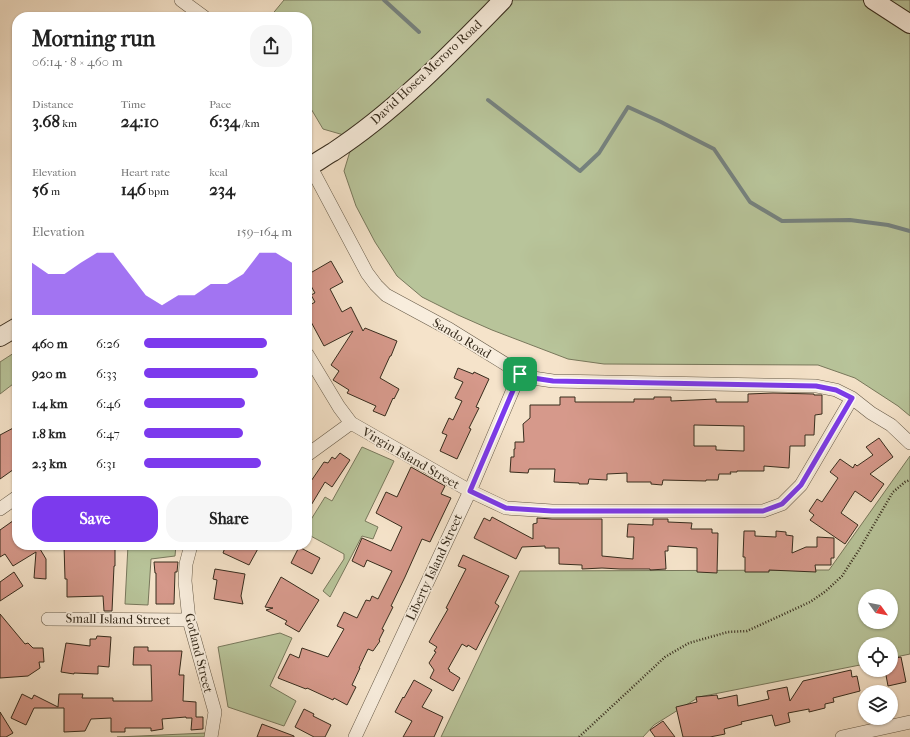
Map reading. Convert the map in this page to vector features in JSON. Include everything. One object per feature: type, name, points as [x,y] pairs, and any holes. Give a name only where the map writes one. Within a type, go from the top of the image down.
[{"type":"main road","name":"David Hosea Meroro Road","points":[[312,163],[354,138],[399,101],[450,54],[503,0]]},
{"type":"main road","points":[[873,0],[910,24]]},
{"type":"main road","points":[[0,337],[12,330]]},
{"type":"street","points":[[181,0],[197,12]]},
{"type":"street","name":"Sando Road","points":[[312,172],[367,273],[386,295],[450,329],[520,374],[533,378],[553,381],[816,386],[836,390],[852,398],[871,413],[891,425],[910,443]]},
{"type":"street","name":"Virgin Island Street","points":[[312,362],[339,407],[351,423],[470,491],[506,508],[552,511],[763,511],[782,504],[801,485],[852,398]]},
{"type":"street","name":"Liberty Island Street","points":[[355,737],[470,491],[520,374]]},
{"type":"street","points":[[312,451],[351,423]]},
{"type":"street","points":[[0,508],[12,501]]},
{"type":"street","name":"Gotland Street","points":[[190,550],[186,564],[185,581],[189,620],[215,712],[211,737]]},
{"type":"street","name":"Small Island Street","points":[[48,619],[189,620]]},
{"type":"street","points":[[842,737],[910,722]]},
{"type":"path","points":[[579,737],[665,657],[689,643],[728,632],[747,631],[810,602],[826,591],[842,576],[893,492],[905,482],[910,480]]},
{"type":"green space","points":[[284,0],[910,0],[910,416],[898,406],[855,378],[818,365],[604,364],[568,359],[492,330],[422,297],[397,276],[375,242],[356,206],[344,171],[354,138],[323,129],[312,110],[312,12],[274,12]]},
{"type":"green space","points":[[12,354],[12,385],[0,394],[0,362]]},
{"type":"green space","points":[[362,447],[394,461],[365,521],[378,527],[373,539],[362,536],[330,597],[323,591],[344,559],[344,554],[312,537],[312,518],[325,497],[332,501]]},
{"type":"green space","points":[[910,456],[910,654],[898,657],[898,637],[858,637],[858,665],[699,697],[654,725],[643,737],[441,737],[520,571],[829,570]]},
{"type":"green space","points":[[128,550],[176,550],[175,556],[151,559],[148,605],[125,604]]},
{"type":"green space","points":[[280,633],[292,638],[270,686],[296,701],[284,726],[228,707],[218,647]]},
{"type":"green space","points":[[206,733],[204,737],[117,737]]},
{"type":"building","points":[[331,261],[343,282],[330,289],[342,312],[351,307],[363,331],[365,328],[397,341],[380,378],[399,389],[385,416],[373,411],[376,406],[347,393],[349,390],[333,380],[339,371],[331,365],[353,331],[324,346],[312,324],[312,304],[315,302],[312,294],[315,293],[312,288],[312,272]]},
{"type":"building","points":[[458,368],[473,374],[474,372],[489,379],[476,407],[479,408],[469,428],[471,429],[457,459],[440,451],[447,435],[442,433],[449,418],[453,420],[462,401],[455,398],[463,382],[454,378]]},
{"type":"building","points":[[773,393],[822,395],[822,414],[815,415],[814,435],[805,435],[805,446],[790,446],[789,468],[764,466],[764,471],[737,471],[730,472],[731,474],[719,474],[718,480],[663,480],[662,485],[651,484],[651,482],[627,482],[627,473],[607,474],[607,480],[589,479],[588,484],[579,484],[554,482],[555,469],[529,469],[528,473],[510,472],[511,457],[514,457],[515,442],[524,442],[523,424],[530,418],[530,405],[560,405],[560,397],[575,397],[575,402],[634,402],[634,399],[671,397],[671,401],[716,399],[716,402],[748,402],[748,394]],"holes":[[[694,425],[744,426],[744,451],[716,450],[716,446],[694,446]]]},
{"type":"building","points":[[12,429],[12,471],[0,479],[0,435]]},
{"type":"building","points":[[879,438],[893,457],[870,474],[884,484],[871,502],[855,491],[841,513],[858,525],[845,544],[810,520],[814,515],[809,511],[817,499],[822,502],[838,478],[830,472],[840,459],[853,468],[855,464],[857,466],[873,455],[866,447]]},
{"type":"building","points":[[340,453],[350,460],[332,487],[325,482],[312,504],[312,480],[324,462],[328,463],[332,457],[335,459]]},
{"type":"building","points":[[411,467],[445,486],[441,494],[451,498],[430,542],[422,539],[391,606],[393,607],[382,629],[384,630],[379,640],[380,641],[373,651],[368,649],[359,668],[352,685],[356,687],[347,705],[334,698],[333,700],[307,688],[306,689],[278,678],[290,654],[299,658],[302,648],[328,657],[344,629],[337,626],[344,612],[357,618],[366,600],[370,601],[372,596],[378,599],[392,571],[367,560],[364,567],[352,561],[362,538],[391,551],[402,527],[376,513],[386,492],[397,497]]},
{"type":"building","points":[[492,517],[533,539],[533,524],[537,523],[537,518],[602,519],[602,556],[633,559],[634,537],[627,537],[628,524],[653,525],[653,519],[668,519],[668,522],[692,523],[691,529],[712,529],[712,533],[718,533],[717,573],[697,572],[697,548],[668,546],[668,551],[665,551],[666,569],[650,570],[602,568],[582,569],[582,565],[559,564],[559,548],[545,548],[545,546],[522,547],[516,559],[474,538],[484,518],[490,521]]},
{"type":"building","points":[[12,522],[12,550],[41,550],[46,559],[46,579],[34,578],[36,552],[13,566],[5,554],[0,557],[0,530]]},
{"type":"building","points":[[744,531],[755,531],[755,536],[776,537],[776,531],[786,532],[786,535],[793,536],[792,553],[806,547],[817,547],[817,537],[834,538],[834,558],[831,558],[831,565],[815,565],[816,572],[769,570],[769,572],[745,572],[745,557],[743,557]]},
{"type":"building","points":[[64,550],[115,550],[112,611],[104,611],[103,596],[67,597],[67,579],[65,579]]},
{"type":"building","points":[[224,550],[257,550],[249,565],[223,553]]},
{"type":"building","points":[[298,550],[305,550],[320,558],[312,574],[291,563]]},
{"type":"building","points":[[463,555],[509,576],[495,603],[499,606],[476,650],[468,645],[467,647],[462,644],[448,669],[460,678],[453,691],[430,678],[434,670],[429,663],[436,652],[434,651],[437,647],[429,642],[448,609],[446,608],[466,569],[458,566]]},
{"type":"building","points":[[154,562],[178,562],[177,572],[175,572],[174,604],[156,604],[156,573]]},
{"type":"building","points":[[215,569],[245,574],[241,596],[243,604],[214,599],[217,580],[213,579]]},
{"type":"building","points":[[14,572],[23,586],[0,601],[0,582]]},
{"type":"building","points":[[281,577],[319,600],[299,632],[285,624],[287,621],[266,610],[273,608],[265,607]]},
{"type":"building","points":[[0,614],[25,644],[28,643],[33,648],[43,648],[44,662],[39,662],[40,668],[28,676],[0,678]]},
{"type":"building","points":[[97,636],[111,637],[109,667],[98,666],[98,674],[74,674],[61,672],[66,643],[90,646],[90,639],[96,639]]},
{"type":"building","points":[[134,647],[148,647],[148,651],[182,651],[179,675],[184,675],[183,701],[196,702],[196,717],[203,717],[203,729],[191,730],[192,718],[186,717],[162,719],[163,729],[151,731],[151,728],[125,728],[125,732],[111,732],[111,718],[91,719],[85,731],[64,732],[64,708],[34,708],[26,725],[11,718],[22,694],[32,699],[34,695],[58,707],[59,694],[83,694],[82,698],[113,698],[113,701],[152,701],[151,665],[133,665]]},
{"type":"building","points":[[901,657],[906,682],[888,685],[886,677],[898,677],[898,658]]},
{"type":"building","points":[[851,670],[852,677],[857,676],[859,685],[858,692],[833,698],[834,702],[825,704],[825,708],[809,712],[809,709],[788,713],[790,722],[775,726],[772,715],[741,722],[742,724],[724,729],[725,734],[710,737],[683,737],[676,707],[697,702],[696,697],[717,695],[718,699],[737,695],[738,706],[769,699],[767,691],[787,687],[790,701],[803,681]]},
{"type":"building","points":[[414,680],[432,690],[422,707],[443,717],[434,737],[403,737],[412,721],[395,712]]},
{"type":"building","points":[[304,709],[314,714],[313,716],[331,725],[325,737],[314,737],[295,727]]},
{"type":"building","points":[[0,712],[13,733],[6,737],[0,737]]},
{"type":"building","points":[[663,721],[675,737],[655,737],[650,730]]},
{"type":"building","points":[[262,724],[294,736],[294,737],[257,737]]},
{"type":"waterway","points":[[384,0],[419,32]]},
{"type":"waterway","points":[[488,100],[580,171],[599,153],[628,107],[714,149],[750,202],[782,221],[850,220],[888,225],[910,231]]},
{"type":"route","points":[[520,374],[533,378],[553,381],[816,386],[836,390],[852,398],[801,485],[782,504],[763,511],[552,511],[506,508],[470,491],[520,374]]}]
